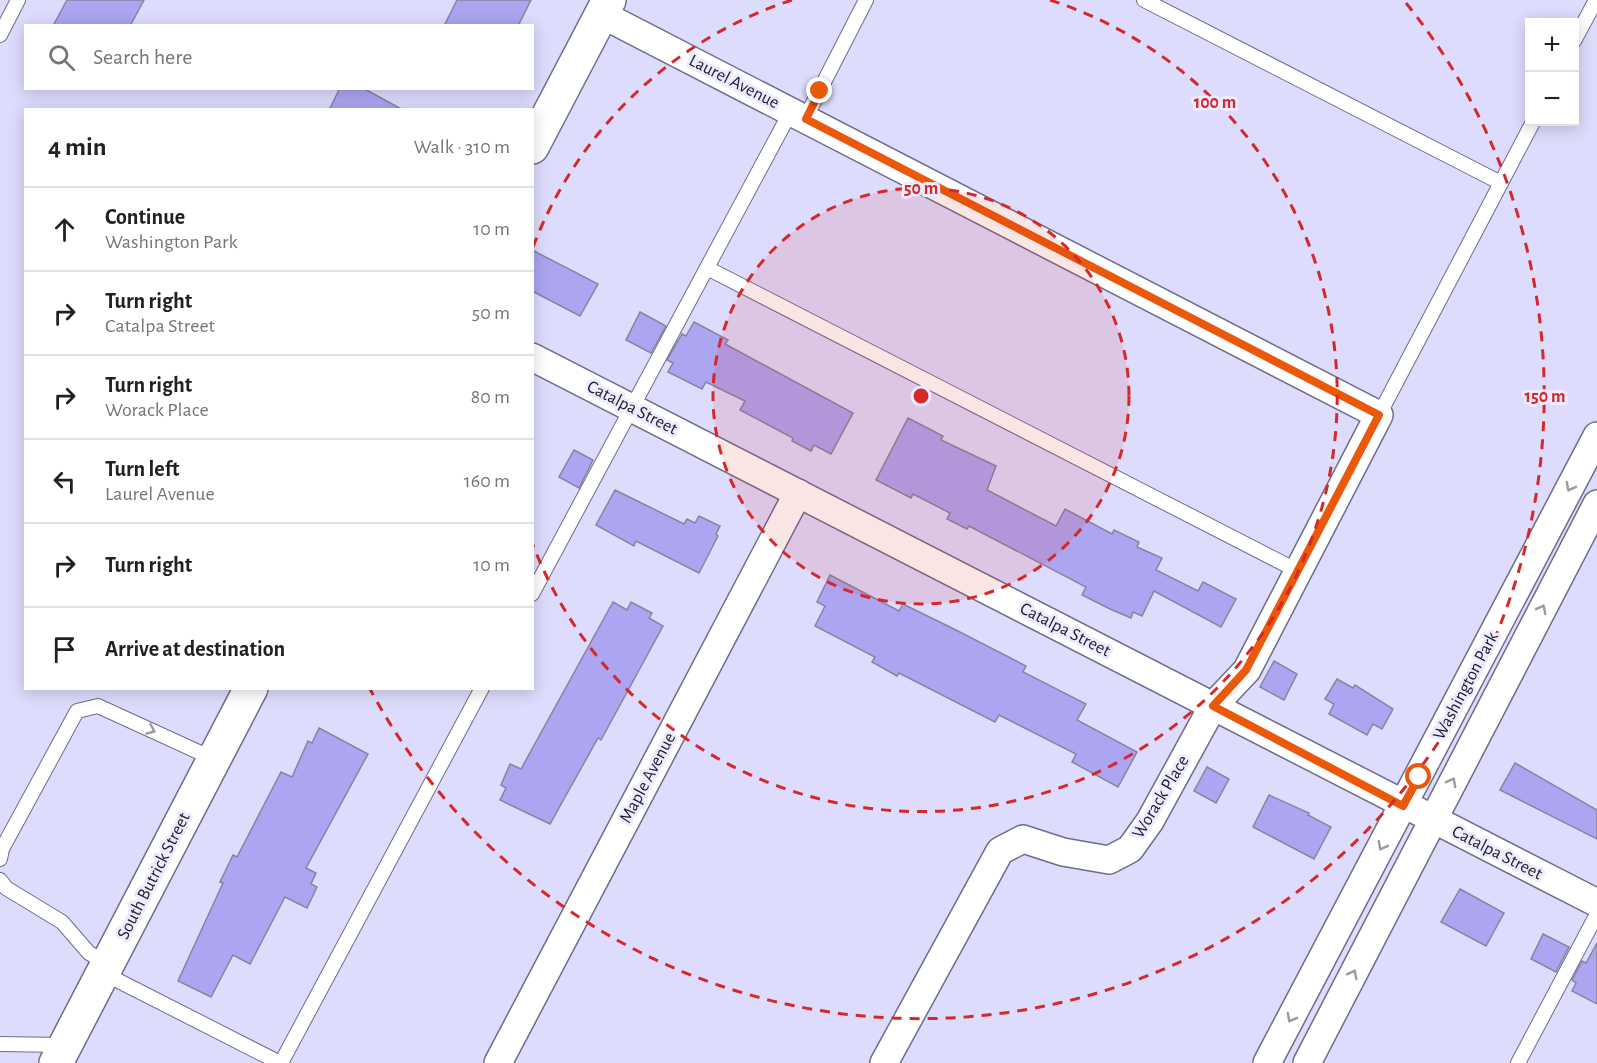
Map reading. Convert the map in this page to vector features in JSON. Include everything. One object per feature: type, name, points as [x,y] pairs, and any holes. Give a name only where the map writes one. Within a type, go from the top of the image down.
[{"type":"street","name":"Laurel Avenue","points":[[605,7],[798,115],[1379,415]]},
{"type":"street","points":[[534,143],[605,7]]},
{"type":"street","name":"Catalpa Street","points":[[534,358],[1213,706],[1432,821],[1597,903]]},
{"type":"street","name":"Worack Place","points":[[884,1063],[1000,851],[1023,839],[1063,852],[1109,860],[1130,849],[1150,821],[1213,706],[1246,670],[1379,415]]},
{"type":"street","name":"Washington Park","points":[[1267,1063],[1597,436]]},
{"type":"street","name":"Maple Avenue","points":[[498,1063],[798,493]]},
{"type":"street","name":"Washington Park","points":[[1307,1063],[1597,504]]},
{"type":"street","name":"South Butrick Street","points":[[61,1054],[250,690]]},
{"type":"lane","points":[[0,35],[18,0]]},
{"type":"lane","points":[[534,590],[707,268],[866,0]]},
{"type":"lane","points":[[1144,0],[1500,183]]},
{"type":"lane","points":[[1579,33],[1596,0]]},
{"type":"lane","points":[[1379,415],[1531,126]]},
{"type":"lane","points":[[707,268],[1298,571]]},
{"type":"lane","points":[[0,880],[6,888],[62,922],[105,969],[280,1063],[481,690]]},
{"type":"lane","points":[[0,860],[2,849],[76,711],[98,706],[214,759]]},
{"type":"lane","points":[[1518,1063],[1597,914]]},
{"type":"lane","points":[[0,1044],[61,1054]]},
{"type":"building","points":[[67,0],[144,0],[131,24],[54,24]]},
{"type":"building","points":[[457,0],[531,0],[519,24],[445,24]]},
{"type":"building","points":[[339,90],[367,90],[399,108],[330,108]]},
{"type":"building","points":[[534,251],[598,284],[580,316],[534,292]]},
{"type":"building","points":[[640,312],[666,326],[651,353],[626,340]]},
{"type":"building","points":[[694,322],[728,340],[725,344],[853,413],[831,454],[814,445],[811,451],[792,441],[793,438],[740,410],[745,401],[706,382],[702,389],[668,372],[673,363],[667,360],[682,334],[686,336]]},
{"type":"building","points":[[908,418],[943,436],[941,440],[996,466],[987,490],[1056,526],[1065,509],[1112,534],[1114,530],[1139,542],[1137,547],[1162,558],[1156,570],[1198,591],[1203,582],[1236,599],[1221,627],[1154,591],[1142,616],[1133,612],[1131,618],[1082,595],[1086,587],[969,526],[967,529],[947,519],[950,513],[913,494],[911,498],[876,480]]},
{"type":"building","points":[[574,450],[593,460],[579,488],[559,477]]},
{"type":"building","points":[[615,490],[684,524],[687,519],[695,523],[699,516],[720,526],[716,534],[718,536],[699,573],[636,541],[634,546],[596,525]]},
{"type":"building","points":[[830,575],[899,611],[903,604],[954,629],[1026,666],[1023,672],[1086,704],[1077,720],[1137,752],[1118,787],[1072,762],[1076,754],[999,715],[995,722],[899,673],[897,676],[872,662],[875,657],[815,626],[825,606],[817,602]]},
{"type":"building","points":[[613,602],[627,610],[631,602],[652,613],[649,618],[663,626],[601,740],[598,738],[550,824],[500,800],[506,788],[501,785],[510,764],[521,769]]},
{"type":"building","points":[[1274,661],[1297,674],[1284,700],[1260,687]]},
{"type":"building","points":[[1337,679],[1353,688],[1355,685],[1393,709],[1382,729],[1373,724],[1367,735],[1329,714],[1334,704],[1325,699]]},
{"type":"building","points":[[319,728],[368,754],[306,868],[316,873],[311,884],[317,887],[307,908],[285,897],[250,964],[233,955],[211,997],[178,981],[223,883],[220,882],[233,855],[237,857],[281,772],[292,777],[308,741],[312,743]]},
{"type":"building","points":[[1515,763],[1597,810],[1597,839],[1500,790]]},
{"type":"building","points":[[1207,767],[1229,779],[1216,803],[1194,791]]},
{"type":"building","points":[[1269,795],[1309,813],[1308,815],[1331,827],[1314,859],[1253,827]]},
{"type":"building","points":[[1460,889],[1504,913],[1486,946],[1441,922]]},
{"type":"building","points":[[1543,934],[1569,947],[1556,972],[1531,959]]},
{"type":"building","points":[[1597,943],[1597,1004],[1572,991],[1576,983],[1572,980],[1582,961],[1586,963]]},
{"type":"route","points":[[820,91],[806,119],[1379,415],[1246,670],[1213,706],[1403,806],[1419,777]]}]
